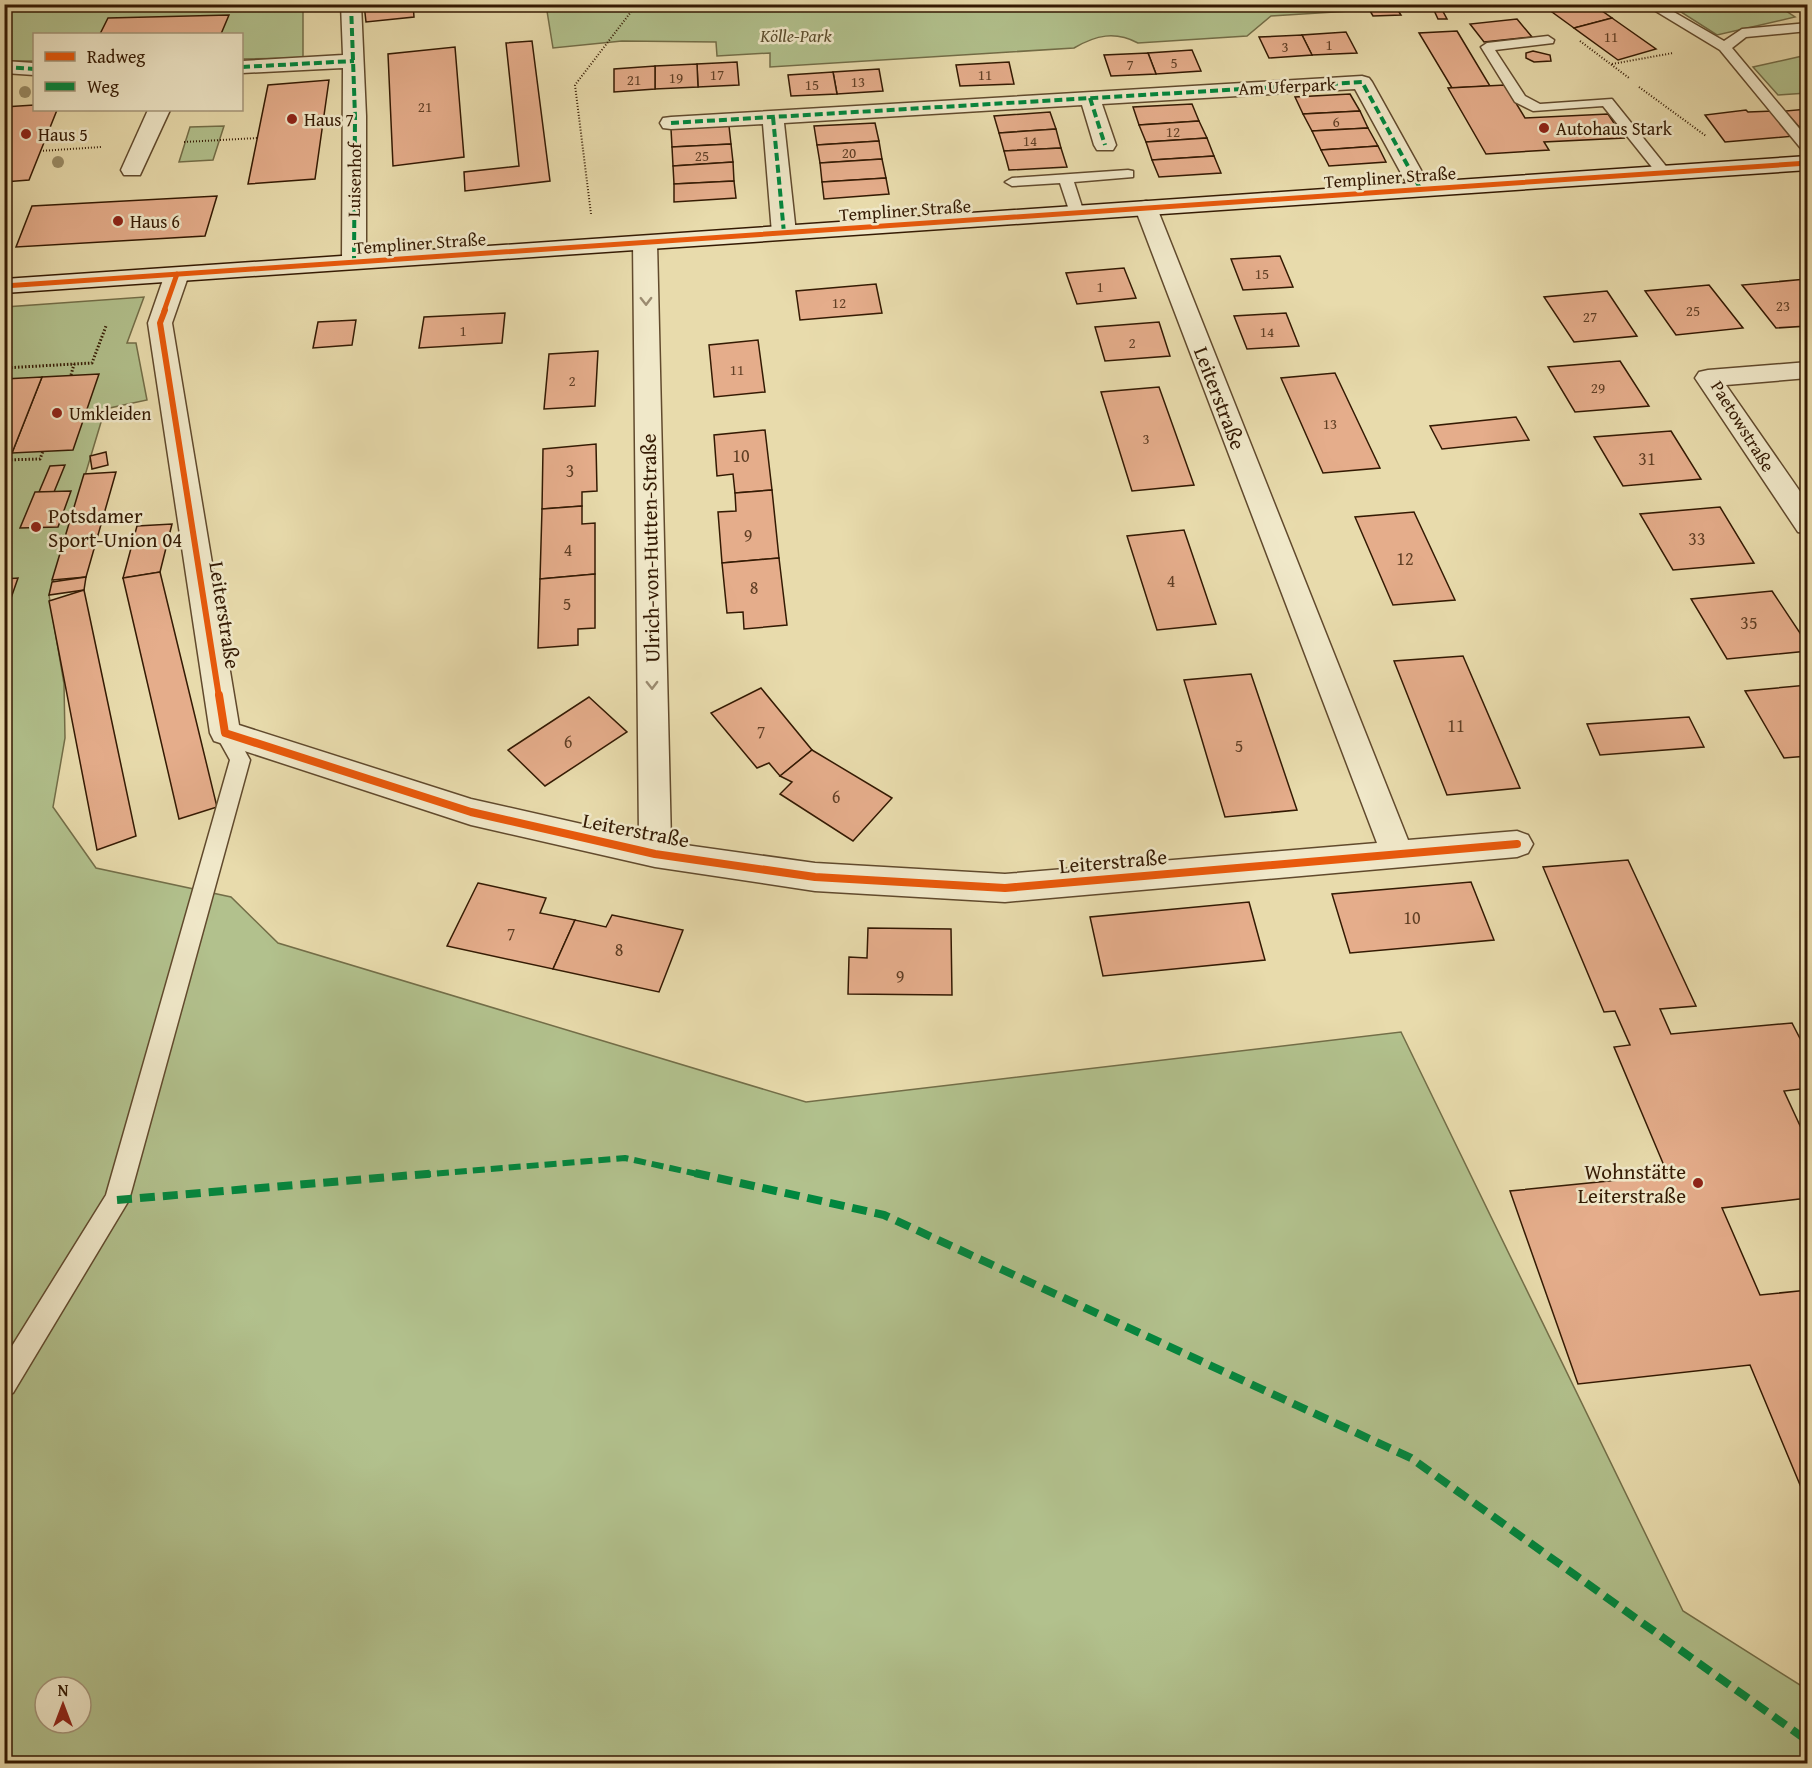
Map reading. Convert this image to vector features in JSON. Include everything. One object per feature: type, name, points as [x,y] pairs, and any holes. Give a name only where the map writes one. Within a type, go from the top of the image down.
[{"type":"street","name":"Luisenhof","points":[[351,4],[354,61],[354,262]]},
{"type":"street","points":[[243,67],[354,61]]},
{"type":"street","points":[[4,66],[33,69]]},
{"type":"street","name":"Am Uferpark","points":[[671,123],[1362,82],[1421,190]]},
{"type":"street","points":[[1090,98],[1105,145]]},
{"type":"street","points":[[132,170],[159,111]]},
{"type":"street","points":[[773,117],[784,233]]},
{"type":"street","name":"Templiner Straße","points":[[4,286],[1808,163]]},
{"type":"street","name":"Leiterstraße","points":[[1146,208],[1398,855]]},
{"type":"street","name":"Ulrich-von-Hutten-Straße","points":[[645,242],[655,854]]},
{"type":"street","name":"Leiterstraße","points":[[177,274],[160,323],[225,733],[471,812],[655,854],[815,877],[1005,888],[1517,844]]},
{"type":"street","name":"Paetowstraße","points":[[1808,370],[1708,378],[1808,525]]},
{"type":"lane","points":[[1650,4],[1725,47],[1808,148]]},
{"type":"lane","points":[[1725,47],[1742,33],[1808,27]]},
{"type":"lane","points":[[1548,40],[1487,47],[1520,99],[1538,108],[1607,102],[1664,173]]},
{"type":"lane","points":[[1012,182],[1128,174]]},
{"type":"lane","points":[[1066,178],[1077,213]]},
{"type":"lane","points":[[4,1384],[117,1200],[240,760],[225,733]]},
{"type":"path","points":[[591,213],[575,84],[638,6],[637,4]]},
{"type":"path","points":[[1611,64],[1642,57],[1725,47]]},
{"type":"path","points":[[4,368],[92,363],[106,326]]},
{"type":"path","points":[[71,375],[74,364]]},
{"type":"path","points":[[4,460],[40,459],[43,451]]},
{"type":"green space","name":"Kölle-Park","points":[[546,4],[1446,5],[1271,16],[1247,36],[1138,43],[1121,37],[1106,36],[1090,40],[1074,48],[770,67],[770,53],[717,56],[716,42],[622,41],[553,48]]},
{"type":"green space","points":[[4,5],[303,5],[303,58],[243,59],[243,33],[33,33],[33,61],[5,61]]},
{"type":"green space","points":[[1670,5],[1777,5],[1795,17],[1717,35]]},
{"type":"green space","points":[[1807,55],[1807,93],[1778,95],[1753,67]]},
{"type":"green space","points":[[224,126],[213,160],[179,162],[190,127]]},
{"type":"green space","points":[[144,297],[127,343],[136,343],[147,400],[105,409],[49,595],[64,684],[65,738],[53,807],[96,868],[231,897],[278,943],[806,1102],[1401,1032],[1683,1611],[1808,1690],[1807,1764],[5,1763],[5,307]]},
{"type":"building","points":[[364,4],[413,4],[414,17],[366,22]]},
{"type":"building","points":[[1541,4],[1592,4],[1612,18],[1574,28]]},
{"type":"building","points":[[1432,6],[1440,6],[1447,19],[1438,19]]},
{"type":"building","points":[[1397,9],[1401,15],[1373,16],[1370,11]]},
{"type":"building","points":[[229,15],[221,33],[100,33],[108,18]]},
{"type":"building","points":[[1612,18],[1656,49],[1618,60],[1574,28]]},
{"type":"building","points":[[1517,19],[1532,37],[1484,42],[1470,24]]},
{"type":"building","points":[[1457,31],[1490,86],[1452,88],[1419,33]]},
{"type":"building","points":[[1346,32],[1357,53],[1312,55],[1302,35]]},
{"type":"building","points":[[1302,35],[1312,55],[1269,58],[1259,37]]},
{"type":"building","points":[[532,41],[550,181],[465,191],[464,172],[519,166],[506,43]]},
{"type":"building","points":[[455,47],[464,157],[393,166],[388,54]]},
{"type":"building","points":[[1192,50],[1201,71],[1156,74],[1148,53]]},
{"type":"building","points":[[1533,51],[1550,55],[1551,61],[1534,62],[1526,58],[1526,53]]},
{"type":"building","points":[[1148,53],[1156,74],[1111,76],[1104,55]]},
{"type":"building","points":[[737,62],[739,85],[698,87],[697,64]]},
{"type":"building","points":[[1009,62],[1014,84],[960,86],[956,65]]},
{"type":"building","points":[[697,64],[698,87],[655,89],[655,66]]},
{"type":"building","points":[[655,66],[655,89],[614,92],[614,69]]},
{"type":"building","points":[[879,69],[883,91],[837,94],[833,72]]},
{"type":"building","points":[[833,72],[837,94],[791,96],[788,75]]},
{"type":"building","name":"Haus 7","points":[[329,80],[315,179],[248,184],[268,85]]},
{"type":"building","name":"Autohaus Stark","points":[[1505,85],[1525,118],[1608,114],[1624,138],[1544,142],[1549,150],[1486,154],[1448,88]]},
{"type":"building","points":[[1350,94],[1360,111],[1303,114],[1295,97]]},
{"type":"building","points":[[1192,104],[1199,121],[1139,125],[1133,107]]},
{"type":"building","name":"Haus 5","points":[[33,105],[33,111],[57,111],[29,180],[4,182],[4,107]]},
{"type":"building","points":[[1808,109],[1808,136],[1807,136],[1785,111]]},
{"type":"building","points":[[1746,110],[1748,112],[1774,111],[1795,136],[1725,142],[1705,115]]},
{"type":"building","points":[[1360,111],[1368,128],[1312,131],[1303,114]]},
{"type":"building","points":[[1050,112],[1056,129],[999,133],[994,116]]},
{"type":"building","points":[[1199,121],[1207,138],[1146,142],[1139,125]]},
{"type":"building","points":[[875,123],[879,141],[817,145],[814,126]]},
{"type":"building","points":[[729,126],[731,144],[672,147],[671,129]]},
{"type":"building","points":[[1368,128],[1378,146],[1321,150],[1312,131]]},
{"type":"building","points":[[1056,129],[1061,148],[1004,151],[999,133]]},
{"type":"building","points":[[1207,138],[1214,156],[1152,160],[1146,142]]},
{"type":"building","points":[[879,141],[882,159],[820,163],[817,145]]},
{"type":"building","points":[[731,144],[733,162],[673,166],[672,147]]},
{"type":"building","points":[[1378,146],[1386,162],[1329,166],[1321,150]]},
{"type":"building","points":[[1061,148],[1067,167],[1009,170],[1004,151]]},
{"type":"building","points":[[1214,156],[1221,173],[1159,177],[1152,160]]},
{"type":"building","points":[[882,159],[886,178],[822,182],[820,163]]},
{"type":"building","points":[[733,162],[734,181],[674,184],[673,166]]},
{"type":"building","points":[[886,178],[889,194],[824,199],[822,182]]},
{"type":"building","points":[[734,181],[736,198],[674,202],[674,184]]},
{"type":"building","name":"Haus 6","points":[[217,196],[205,236],[16,247],[32,206]]},
{"type":"building","points":[[1280,256],[1293,287],[1243,290],[1231,259]]},
{"type":"building","points":[[1124,268],[1136,298],[1077,304],[1066,273]]},
{"type":"building","points":[[1806,279],[1808,326],[1776,328],[1742,285]]},
{"type":"building","points":[[876,284],[882,313],[800,320],[796,291]]},
{"type":"building","points":[[1709,285],[1743,328],[1676,335],[1645,291]]},
{"type":"building","points":[[1607,291],[1637,336],[1574,342],[1544,297]]},
{"type":"building","points":[[505,313],[502,343],[419,348],[424,317]]},
{"type":"building","points":[[1286,313],[1299,346],[1247,349],[1234,316]]},
{"type":"building","points":[[356,320],[352,345],[313,348],[318,322]]},
{"type":"building","points":[[1159,322],[1170,356],[1105,361],[1095,327]]},
{"type":"building","points":[[758,340],[765,392],[714,397],[709,345]]},
{"type":"building","points":[[598,351],[595,406],[544,409],[549,354]]},
{"type":"building","points":[[1620,361],[1649,406],[1575,412],[1548,367]]},
{"type":"building","points":[[1335,373],[1380,468],[1323,473],[1281,378]]},
{"type":"building","name":"Umkleiden","points":[[99,374],[73,450],[12,453],[42,377]]},
{"type":"building","points":[[42,377],[12,453],[4,453],[4,379]]},
{"type":"building","points":[[1159,387],[1194,485],[1132,491],[1101,392]]},
{"type":"building","points":[[1516,417],[1529,440],[1442,449],[1430,426]]},
{"type":"building","points":[[765,430],[772,490],[735,493],[733,474],[717,476],[714,435]]},
{"type":"building","points":[[1671,431],[1701,479],[1623,486],[1594,437]]},
{"type":"building","points":[[596,444],[597,491],[582,492],[582,506],[542,509],[543,449]]},
{"type":"building","points":[[106,452],[108,465],[92,469],[90,456]]},
{"type":"building","points":[[65,465],[54,492],[39,492],[50,466]]},
{"type":"building","points":[[116,472],[86,577],[52,580],[84,474]]},
{"type":"building","points":[[772,490],[779,558],[722,563],[718,512],[736,511],[735,493]]},
{"type":"building","points":[[71,491],[58,527],[20,528],[35,492]]},
{"type":"building","points":[[582,506],[582,524],[595,523],[595,574],[540,579],[542,509]]},
{"type":"building","points":[[1720,507],[1754,563],[1673,570],[1640,514]]},
{"type":"building","points":[[1414,512],[1455,600],[1393,605],[1355,517]]},
{"type":"building","points":[[172,524],[160,572],[123,578],[137,526]]},
{"type":"building","points":[[1184,530],[1216,624],[1157,630],[1127,536]]},
{"type":"building","points":[[779,558],[787,625],[744,629],[743,612],[727,613],[722,563]]},
{"type":"building","points":[[160,572],[217,807],[179,819],[123,578]]},
{"type":"building","points":[[595,574],[595,628],[578,629],[578,645],[538,648],[540,579]]},
{"type":"building","points":[[86,577],[84,590],[49,595],[52,582]]},
{"type":"building","points":[[18,578],[10,601],[4,601],[4,579]]},
{"type":"building","points":[[84,590],[136,836],[97,850],[49,601]]},
{"type":"building","points":[[1772,591],[1808,645],[1808,651],[1727,659],[1691,599]]},
{"type":"building","points":[[1463,656],[1520,788],[1447,795],[1394,661]]},
{"type":"building","points":[[1251,674],[1297,810],[1225,817],[1184,680]]},
{"type":"building","points":[[1808,685],[1808,756],[1784,758],[1745,691]]},
{"type":"building","points":[[761,688],[812,750],[780,776],[769,763],[757,768],[711,713]]},
{"type":"building","points":[[589,697],[627,732],[545,786],[508,750]]},
{"type":"building","points":[[1689,717],[1704,747],[1600,755],[1587,724]]},
{"type":"building","points":[[812,750],[892,798],[853,841],[780,794],[792,782],[780,776]]},
{"type":"building","name":"Wohnstätte Leiterstraße","points":[[1628,860],[1696,1006],[1660,1009],[1671,1034],[1792,1023],[1808,1054],[1808,1088],[1784,1091],[1802,1130],[1808,1129],[1808,1198],[1722,1208],[1760,1295],[1808,1290],[1808,1504],[1750,1365],[1578,1384],[1510,1191],[1668,1175],[1614,1047],[1630,1045],[1615,1011],[1604,1012],[1543,867]]},
{"type":"building","points":[[1471,882],[1494,940],[1350,953],[1332,894]]},
{"type":"building","points":[[478,883],[546,898],[540,913],[575,920],[553,969],[447,946]]},
{"type":"building","points":[[1249,902],[1265,960],[1103,976],[1090,917]]},
{"type":"building","points":[[612,915],[683,930],[659,992],[553,969],[575,920],[606,927]]},
{"type":"building","points":[[868,928],[951,929],[952,995],[848,994],[849,957],[867,958]]},
{"type":"marked path","points":[[351,4],[355,116],[354,262]]},
{"type":"marked path","points":[[638,6],[645,4]]},
{"type":"marked path","points":[[243,67],[354,61]]},
{"type":"marked path","points":[[4,67],[33,69]]},
{"type":"marked path","points":[[671,123],[1362,82],[1421,190]]},
{"type":"marked path","points":[[1090,98],[1105,145]]},
{"type":"marked path","points":[[773,117],[784,233]]},
{"type":"marked path","points":[[117,1200],[625,1158],[884,1215],[1411,1458],[1808,1741]]},
{"type":"cycle path","points":[[4,286],[1808,163]]},
{"type":"cycle path","points":[[177,274],[160,323],[225,733],[471,812],[655,854],[815,877],[1005,888],[1517,844]]},
{"type":"place","name":"Haus 7","points":[[292,119]]},
{"type":"place","name":"Autohaus Stark","points":[[1544,128]]},
{"type":"place","name":"Haus 5","points":[[26,134]]},
{"type":"place","name":"Haus 6","points":[[118,221]]},
{"type":"place","name":"Umkleiden","points":[[57,413]]},
{"type":"place","name":"Potsdamer Sport-Union 04","points":[[36,527]]},
{"type":"place","name":"Wohnstätte Leiterstraße","points":[[1698,1183]]}]
